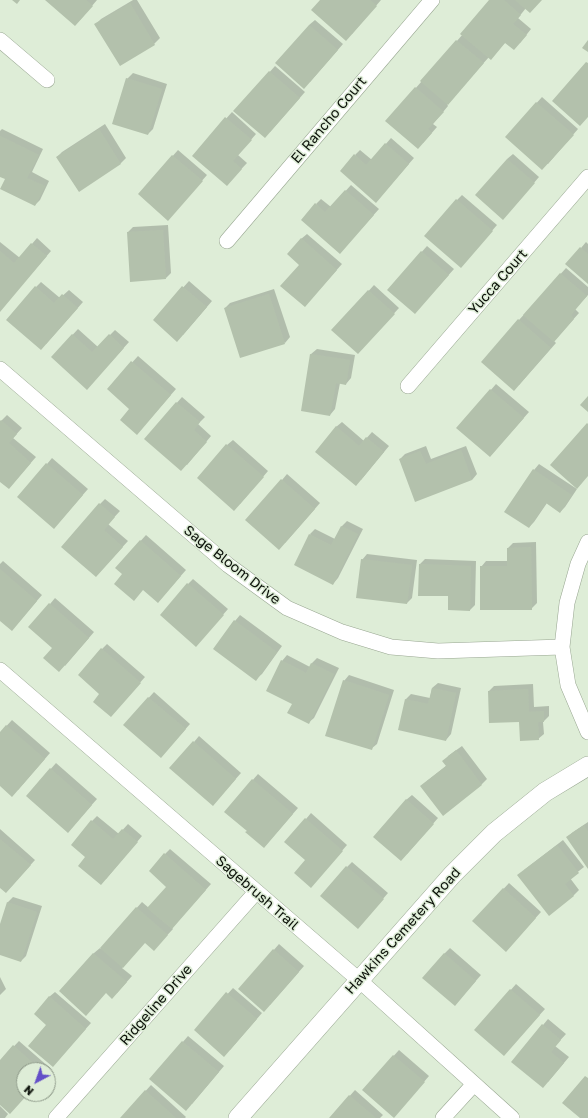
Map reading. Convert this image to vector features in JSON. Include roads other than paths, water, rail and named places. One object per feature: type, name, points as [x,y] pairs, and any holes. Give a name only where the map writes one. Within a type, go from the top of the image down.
[{"type":"street","name":"El Rancho Court","points":[[227,241],[432,0]]},
{"type":"street","points":[[0,40],[47,80]]},
{"type":"street","name":"Yucca Court","points":[[408,386],[588,177]]},
{"type":"street","name":"Sage Bloom Drive","points":[[0,369],[228,565],[288,608],[342,632],[390,647],[438,651],[562,647]]},
{"type":"street","points":[[588,542],[578,564],[567,603],[562,647],[568,685],[588,732]]},
{"type":"street","name":"Sagebrush Trail","points":[[0,670],[358,980],[512,1118]]},
{"type":"street","name":"Hawkins Cemetery Road","points":[[238,1118],[452,875],[494,833],[546,792],[588,766]]},
{"type":"street","name":"Ridgeline Drive","points":[[56,1118],[256,892]]},
{"type":"street","points":[[443,1118],[474,1084]]}]
